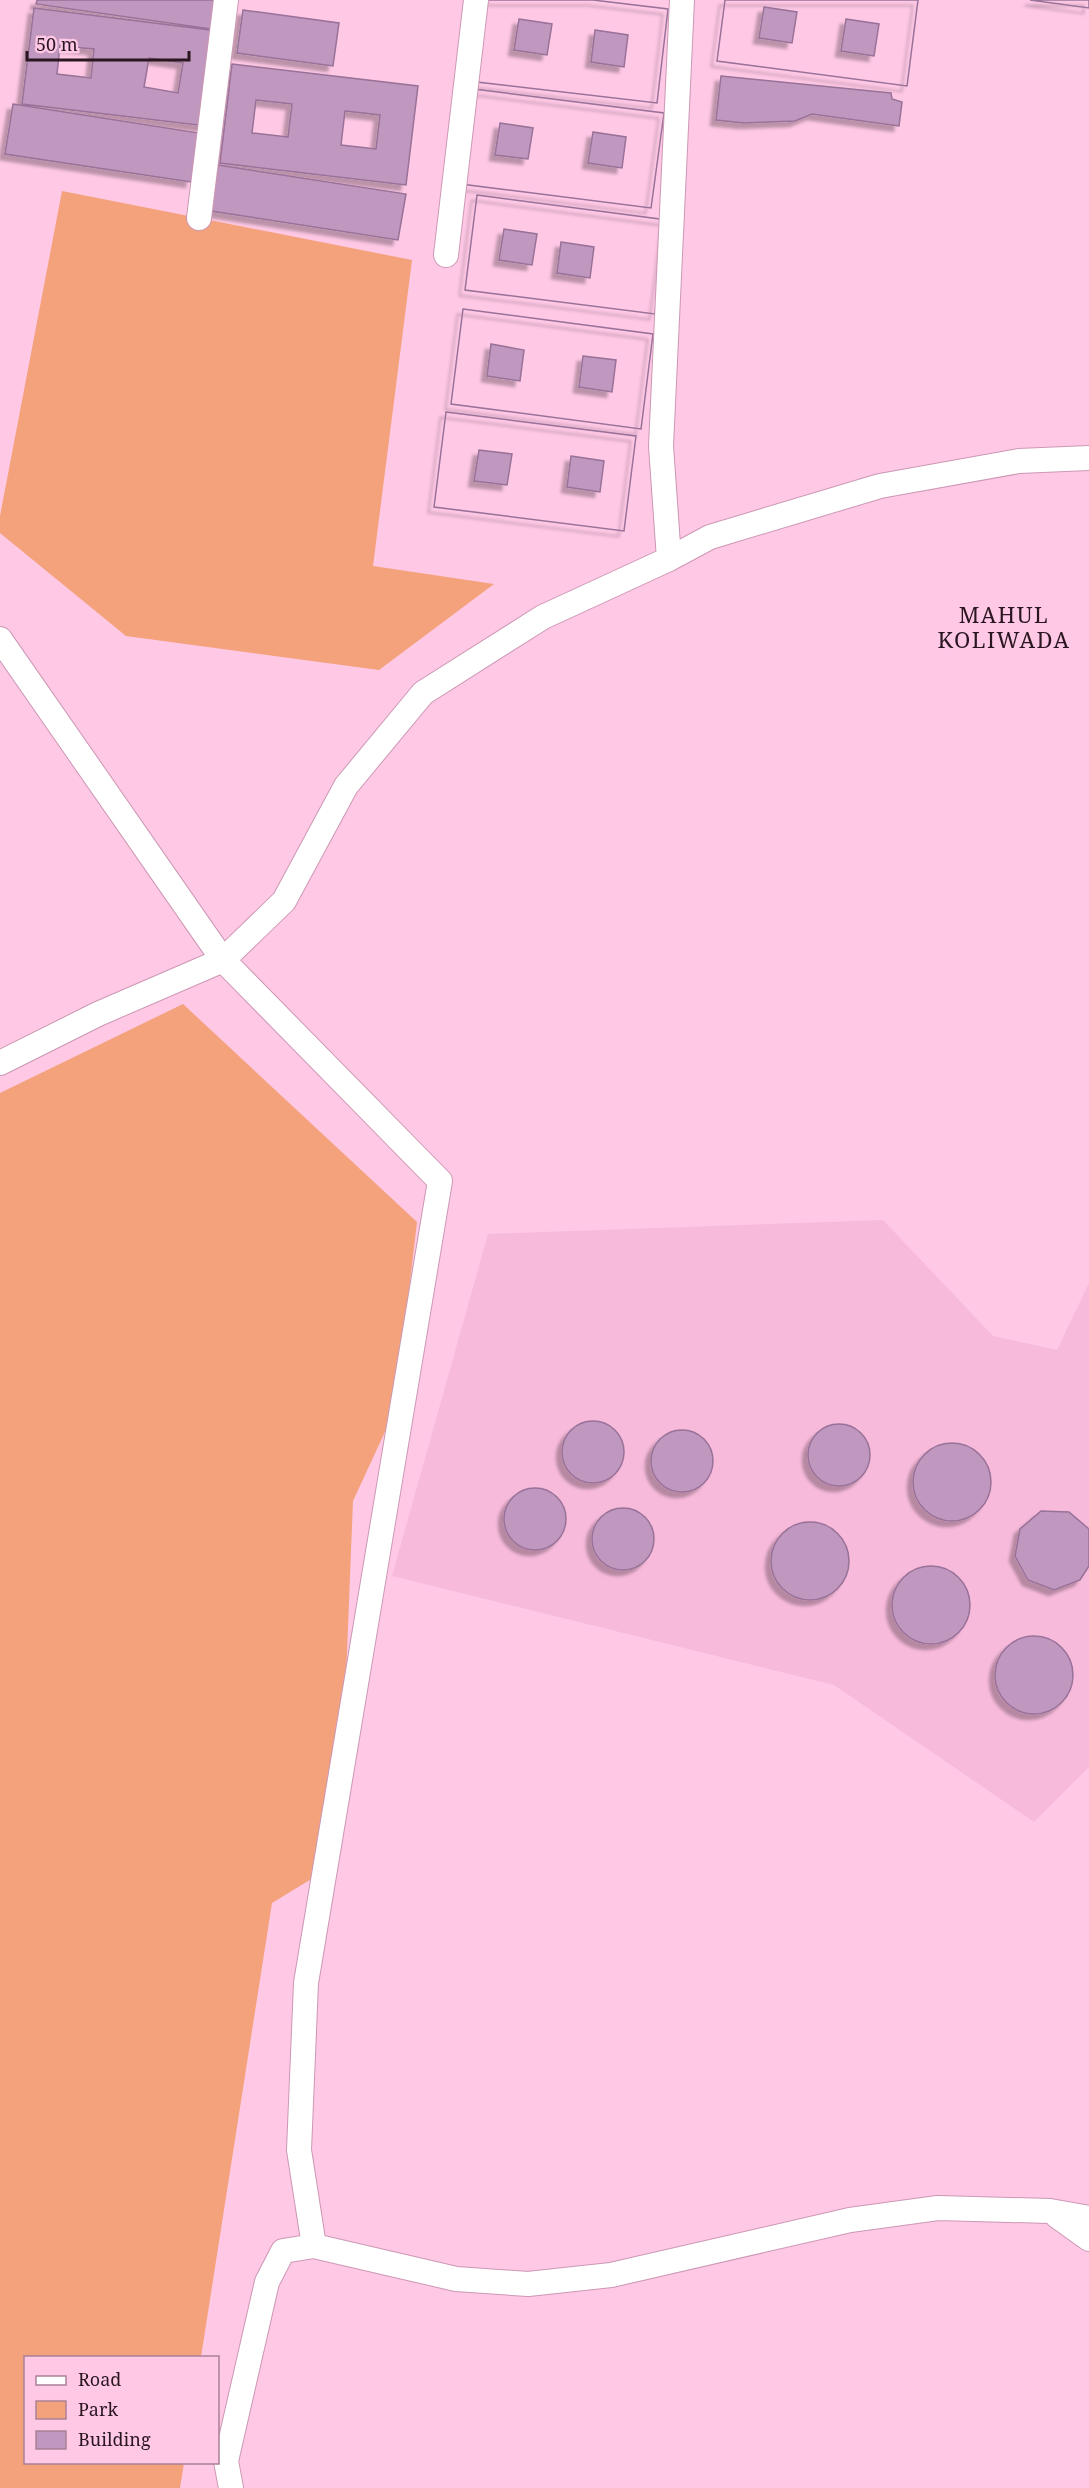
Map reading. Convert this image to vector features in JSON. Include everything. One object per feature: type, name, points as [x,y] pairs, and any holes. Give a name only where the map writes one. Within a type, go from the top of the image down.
[{"type":"street","points":[[199,218],[225,0]]},
{"type":"street","points":[[446,255],[476,0]]},
{"type":"street","points":[[669,559],[661,446],[682,0]]},
{"type":"street","points":[[0,1063],[98,1014],[224,960],[284,901],[346,786],[423,693],[543,617],[669,559],[710,537],[880,486],[1019,461],[1089,458]]},
{"type":"street","points":[[0,639],[224,960],[440,1181],[306,1983],[299,2150],[314,2246]]},
{"type":"street","points":[[231,2488],[226,2461],[267,2282],[283,2252],[314,2246],[456,2279],[528,2284],[611,2276],[850,2220],[938,2208],[1050,2211],[1089,2218]]},
{"type":"street","points":[[1050,2211],[1089,2239]]},
{"type":"shaded area","points":[[883,1220],[993,1336],[1057,1350],[1089,1283],[1089,1767],[1034,1822],[834,1685],[392,1576],[488,1234]]},
{"type":"green space","points":[[62,191],[412,260],[373,566],[494,584],[379,670],[126,636],[0,533],[0,516]]},
{"type":"green space","points":[[183,1004],[417,1222],[395,1410],[353,1501],[345,1702],[313,1878],[272,1903],[201,2356],[24,2356],[24,2464],[184,2464],[180,2488],[0,2488],[0,1093]]},
{"type":"building","points":[[37,0],[223,0],[218,30],[36,4]]},
{"type":"building","points":[[487,0],[593,0],[668,9],[657,103],[477,82]],"holes":[[[519,19],[552,24],[547,55],[514,50]],[[595,30],[628,35],[624,67],[591,62]]]},
{"type":"building","points":[[487,0],[593,0],[668,9],[657,103],[477,82]]},
{"type":"building","points":[[725,0],[918,0],[907,86],[717,61]],"holes":[[[764,7],[797,12],[792,43],[759,38]],[[846,19],[879,24],[874,56],[841,51]]]},
{"type":"building","points":[[725,0],[918,0],[907,86],[717,61]]},
{"type":"building","points":[[1030,0],[1089,0],[1089,8]]},
{"type":"building","points":[[1030,0],[1089,0],[1089,8]]},
{"type":"building","points":[[34,8],[218,31],[206,126],[22,104]],"holes":[[[60,46],[94,49],[91,78],[57,74]],[[149,58],[183,63],[178,93],[144,87]]]},
{"type":"building","points":[[243,10],[339,23],[333,66],[237,53]]},
{"type":"building","points":[[232,64],[418,86],[406,185],[220,163]],"holes":[[[256,100],[292,104],[288,137],[252,133]],[[345,111],[380,115],[376,149],[341,145]]]},
{"type":"building","points":[[721,76],[891,93],[892,99],[902,102],[899,126],[812,114],[795,121],[744,123],[716,120]]},
{"type":"building","points":[[474,89],[664,113],[651,208],[461,184]],"holes":[[[500,123],[533,128],[528,159],[495,155]],[[593,132],[626,137],[622,168],[588,163]]]},
{"type":"building","points":[[474,89],[664,113],[651,208],[461,184]]},
{"type":"building","points":[[13,104],[199,133],[191,182],[5,154]]},
{"type":"building","points":[[218,165],[406,194],[398,240],[211,211]]},
{"type":"building","points":[[477,195],[667,220],[655,314],[465,290]],"holes":[[[504,229],[537,234],[532,265],[499,260]],[[561,242],[594,247],[590,278],[557,273]]]},
{"type":"building","points":[[477,195],[667,220],[655,314],[465,290]]},
{"type":"building","points":[[463,309],[653,334],[641,429],[451,404]],"holes":[[[491,344],[524,350],[520,381],[487,376]],[[583,356],[616,360],[612,392],[579,387]]]},
{"type":"building","points":[[463,309],[653,334],[641,429],[451,404]]},
{"type":"building","points":[[446,412],[636,436],[624,531],[434,507]],"holes":[[[479,450],[512,454],[507,485],[474,481]],[[571,456],[604,461],[600,492],[567,487]]]},
{"type":"building","points":[[446,412],[636,436],[624,531],[434,507]]},
{"type":"building","points":[[593,1421],[610,1426],[615,1430],[619,1435],[624,1452],[619,1469],[615,1474],[610,1478],[593,1483],[576,1478],[571,1474],[567,1469],[562,1452],[567,1435],[571,1430],[576,1426]]},
{"type":"building","points":[[839,1424],[851,1426],[861,1433],[868,1443],[870,1455],[868,1467],[861,1477],[851,1484],[839,1486],[827,1484],[817,1477],[810,1467],[808,1455],[810,1443],[817,1433],[827,1426]]},
{"type":"building","points":[[682,1430],[699,1435],[704,1439],[708,1444],[713,1461],[708,1478],[704,1483],[699,1487],[682,1492],[665,1487],[660,1483],[656,1478],[651,1461],[656,1444],[660,1439],[665,1435]]},
{"type":"building","points":[[952,1443],[967,1446],[984,1460],[991,1482],[988,1497],[974,1514],[952,1521],[937,1518],[920,1504],[913,1482],[916,1467],[930,1450]]},
{"type":"building","points":[[535,1488],[552,1493],[557,1497],[561,1502],[566,1519],[561,1536],[557,1541],[552,1545],[535,1550],[518,1545],[513,1541],[509,1536],[504,1519],[509,1502],[513,1497],[518,1493]]},
{"type":"building","points":[[623,1508],[635,1510],[645,1517],[652,1527],[654,1539],[652,1551],[645,1561],[635,1568],[623,1570],[611,1568],[601,1561],[594,1551],[592,1539],[594,1527],[601,1517],[611,1510]]},
{"type":"building","points":[[1041,1511],[1069,1512],[1089,1529],[1089,1566],[1080,1580],[1054,1590],[1028,1580],[1015,1556],[1020,1529]]},
{"type":"building","points":[[810,1522],[825,1525],[842,1539],[849,1561],[846,1576],[832,1593],[810,1600],[795,1597],[778,1583],[771,1561],[774,1546],[788,1529]]},
{"type":"building","points":[[931,1566],[946,1569],[963,1583],[970,1605],[967,1620],[953,1637],[931,1644],[916,1641],[899,1627],[892,1605],[895,1590],[909,1573]]},
{"type":"building","points":[[1034,1636],[1049,1639],[1066,1653],[1073,1675],[1070,1690],[1056,1707],[1034,1714],[1019,1711],[1002,1697],[995,1675],[998,1660],[1012,1643]]},
{"type":"district","name":"MAHUL KOLIWADA","points":[[1004,626]]}]
